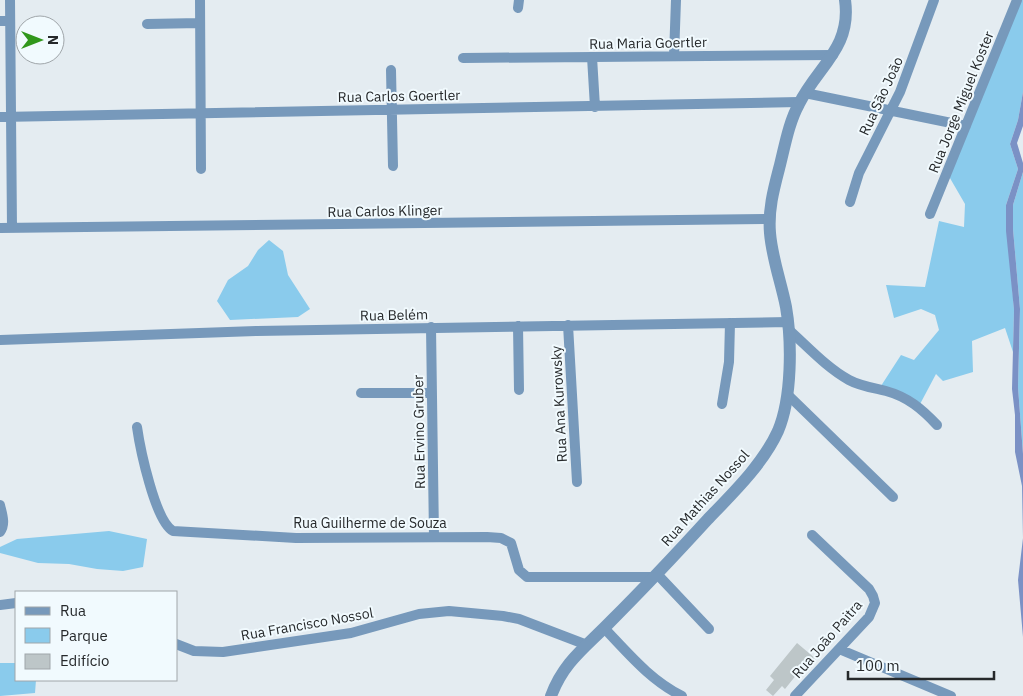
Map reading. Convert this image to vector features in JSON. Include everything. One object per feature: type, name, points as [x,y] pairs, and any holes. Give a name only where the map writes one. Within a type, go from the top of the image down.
[{"type":"street","points":[[10,0],[5,21],[5,117],[12,228]]},
{"type":"street","points":[[200,0],[201,169]]},
{"type":"street","points":[[674,56],[676,0]]},
{"type":"street","name":"Rua Mathias Nossol","points":[[551,696],[565,667],[656,575],[730,496],[759,461],[778,432],[786,394],[789,362],[788,326],[771,243],[770,205],[792,121],[802,98],[833,55],[843,32],[845,0]]},
{"type":"street","name":"Rua São João","points":[[850,202],[860,173],[891,111],[910,66],[934,0]]},
{"type":"street","name":"Rua Jorge Miguel Koster","points":[[930,214],[1017,0]]},
{"type":"street","points":[[147,24],[200,23]]},
{"type":"street","name":"Rua Maria Goertler","points":[[464,58],[833,55]]},
{"type":"street","points":[[592,57],[595,107]]},
{"type":"street","points":[[391,70],[393,166]]},
{"type":"street","name":"Rua Carlos Goertler","points":[[5,117],[201,112],[595,107],[802,98],[891,111],[966,126]]},
{"type":"street","name":"Rua Carlos Klinger","points":[[0,228],[769,220]]},
{"type":"street","points":[[722,404],[729,362],[730,322]]},
{"type":"street","name":"Rua Belém","points":[[0,340],[257,331],[730,322],[788,326]]},
{"type":"street","name":"Rua Ana Kurowsky","points":[[568,325],[577,482]]},
{"type":"street","points":[[518,326],[519,390]]},
{"type":"street","points":[[788,326],[840,374],[862,385],[909,400],[919,406],[937,425]]},
{"type":"street","name":"Rua Ervino Gruber","points":[[431,328],[434,536]]},
{"type":"street","points":[[361,393],[432,393]]},
{"type":"street","points":[[786,394],[893,497]]},
{"type":"street","name":"Rua Guilherme de Souza","points":[[137,427],[147,476],[165,524],[173,531],[296,538],[487,537],[506,539],[513,546],[519,570],[527,577],[656,575]]},
{"type":"street","points":[[0,505],[3,521],[1,530]]},
{"type":"street","name":"Rua João Paitra","points":[[795,696],[868,617],[875,602],[868,589],[812,535]]},
{"type":"street","points":[[656,575],[709,629]]},
{"type":"street","points":[[0,605],[15,603]]},
{"type":"street","name":"Rua Francisco Nossol","points":[[178,645],[194,651],[223,652],[352,633],[419,614],[449,611],[519,619],[587,645]]},
{"type":"street","points":[[604,628],[650,675],[668,689],[682,696]]},
{"type":"street","points":[[839,649],[951,696]]},
{"type":"green space","points":[[1017,0],[1023,0],[1023,92],[1018,120],[1010,144],[1018,169],[1006,205],[1014,310],[1013,352],[1005,328],[972,341],[973,372],[943,381],[936,374],[919,406],[879,389],[901,355],[914,360],[939,330],[935,315],[921,309],[894,318],[886,285],[925,287],[939,221],[964,227],[965,204],[947,173]]},
{"type":"green space","points":[[1023,172],[1023,454],[1018,387],[1020,309],[1013,229],[1013,205]]},
{"type":"green space","points":[[269,240],[283,251],[288,275],[310,309],[298,317],[230,320],[217,301],[228,280],[248,266],[258,250]]},
{"type":"green space","points":[[109,531],[147,539],[143,567],[123,571],[97,569],[69,564],[38,563],[0,553],[0,547],[17,539]]},
{"type":"green space","points":[[0,663],[15,663],[15,681],[36,681],[35,693],[0,696]]},
{"type":"shaded area","points":[[1023,92],[1023,126],[1017,143],[1023,163],[1023,172],[1013,205],[1013,229],[1020,309],[1018,387],[1023,454],[1023,538],[1022,486],[1015,452],[1015,415],[1012,389],[1014,310],[1006,231],[1006,205],[1018,169],[1010,144],[1018,120]]},
{"type":"shaded area","points":[[1023,538],[1023,637],[1018,580]]},
{"type":"building","points":[[797,643],[816,659],[801,677],[797,674],[785,689],[782,686],[773,696],[766,690],[774,680],[770,676]]}]
